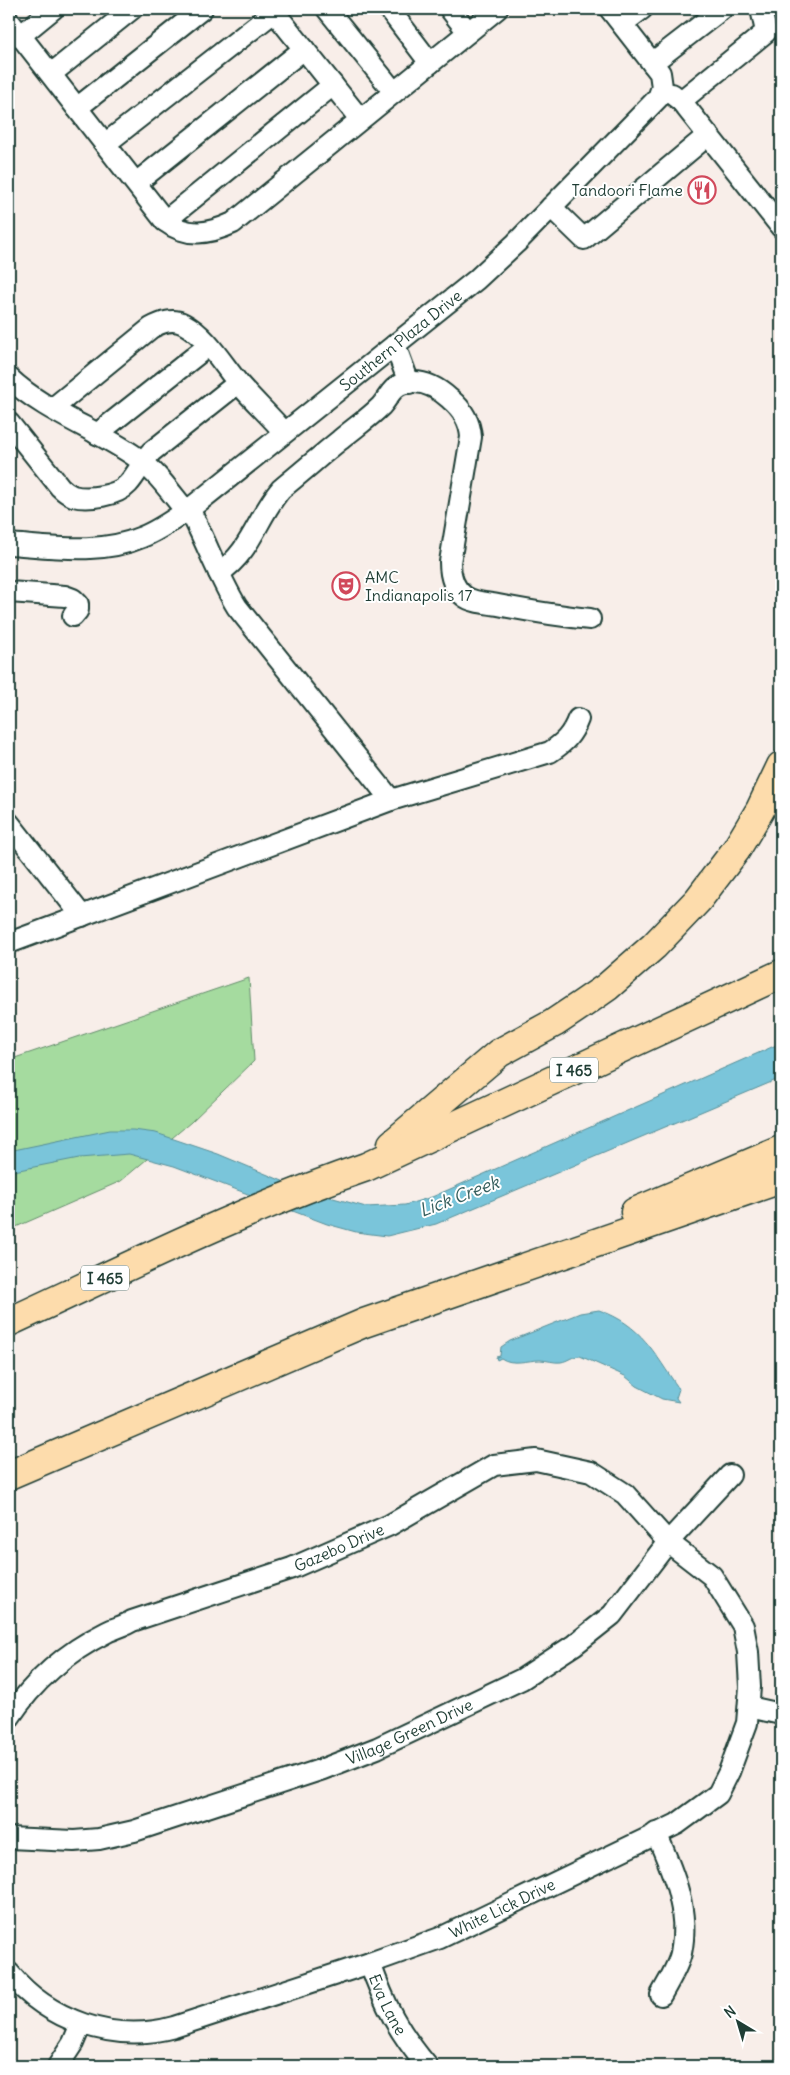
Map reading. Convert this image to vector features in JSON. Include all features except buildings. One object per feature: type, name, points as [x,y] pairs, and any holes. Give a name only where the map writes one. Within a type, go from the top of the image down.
[{"type":"highway","points":[[366,1167],[499,1053],[534,1035],[581,1005],[607,987],[654,946],[698,900],[736,850],[760,810],[781,766]]},
{"type":"highway","name":"I 465","points":[[9,1322],[200,1234],[321,1182],[366,1167],[781,974]]},
{"type":"highway","points":[[441,1296],[781,1150]]},
{"type":"highway","points":[[9,1475],[364,1323],[781,1179]]},
{"type":"street","points":[[53,9],[14,28],[165,221],[175,229],[202,233],[233,223],[497,9]]},
{"type":"street","points":[[51,74],[132,9]]},
{"type":"street","points":[[78,108],[202,9]]},
{"type":"street","points":[[327,9],[394,92]]},
{"type":"street","points":[[388,9],[430,63]]},
{"type":"street","points":[[450,9],[468,32]]},
{"type":"street","points":[[642,9],[616,16],[660,73],[662,87],[681,101],[781,227]]},
{"type":"street","points":[[652,63],[722,9]]},
{"type":"street","points":[[681,101],[766,32],[760,9]]},
{"type":"street","points":[[105,144],[273,10],[360,119]]},
{"type":"street","points":[[136,183],[304,49]]},
{"type":"street","points":[[165,221],[333,85]]},
{"type":"street","name":"Southern Plaza Drive","points":[[9,544],[86,548],[126,543],[142,537],[187,510],[476,280],[516,243],[658,98],[662,87]]},
{"type":"street","points":[[551,207],[584,239],[708,135]]},
{"type":"street","points":[[53,408],[151,328],[162,322],[172,321],[183,324],[194,331],[238,383],[284,432]]},
{"type":"street","points":[[395,344],[408,383]]},
{"type":"street","points":[[97,434],[208,346]]},
{"type":"street","points":[[9,378],[26,393],[142,462],[160,478],[187,510],[204,537],[219,573],[237,607],[391,800]]},
{"type":"street","points":[[9,424],[60,487],[75,496],[88,497],[112,493],[129,484],[142,462],[151,452],[238,383]]},
{"type":"street","points":[[219,573],[246,549],[273,499],[281,489],[378,409],[395,388],[408,383],[426,384],[440,390],[460,409],[471,427],[470,446],[450,562],[450,577],[457,588],[465,596],[477,602],[550,615],[590,619]]},
{"type":"street","points":[[9,592],[65,596],[74,599],[78,604],[78,610],[73,616]]},
{"type":"street","points":[[9,943],[391,800],[550,752],[567,740],[578,718]]},
{"type":"street","points":[[9,824],[82,916]]},
{"type":"street","name":"Gazebo Drive","points":[[9,1718],[17,1704],[46,1672],[77,1649],[109,1631],[132,1621],[292,1568],[390,1525],[494,1466],[536,1460],[591,1472],[625,1494],[668,1542]]},
{"type":"street","name":"Village Green Drive","points":[[9,1838],[68,1842],[99,1839],[134,1831],[323,1769],[377,1748],[522,1679],[574,1645],[612,1615],[668,1542],[730,1475]]},
{"type":"street","name":"White Lick Drive","points":[[9,1973],[44,2005],[81,2024],[129,2033],[166,2029],[370,1963],[440,1938],[677,1824],[718,1794],[729,1772],[748,1723],[750,1687],[748,1652],[743,1626],[712,1576],[668,1542]]},
{"type":"street","points":[[749,1707],[781,1714]]},
{"type":"street","points":[[656,1833],[675,1878],[685,1922],[681,1955],[661,1995]]},
{"type":"street","name":"Eva Lane","points":[[370,1963],[389,2014],[400,2032],[427,2066]]},
{"type":"street","points":[[58,2066],[74,2042],[81,2024]]},
{"type":"green space","points":[[249,978],[254,1061],[191,1122],[121,1181],[9,1230],[9,1060]]},
{"type":"water","name":"Lick Creek","points":[[781,1043],[781,1078],[436,1224],[387,1236],[356,1232],[327,1224],[174,1166],[129,1154],[79,1158],[9,1172],[9,1151],[110,1130],[133,1130],[156,1133],[218,1154],[304,1190],[366,1207],[405,1205],[432,1197]]},
{"type":"water","points":[[599,1310],[614,1316],[626,1324],[646,1342],[679,1389],[676,1398],[679,1402],[662,1399],[637,1386],[625,1376],[580,1356],[558,1362],[540,1360],[510,1362],[501,1358],[497,1360],[496,1357],[500,1356],[501,1347],[510,1341],[580,1313]]},
{"type":"place","name":"Tandoori Flame","points":[[702,190]]},
{"type":"place","name":"AMC Indianapolis 17","points":[[346,586]]}]
